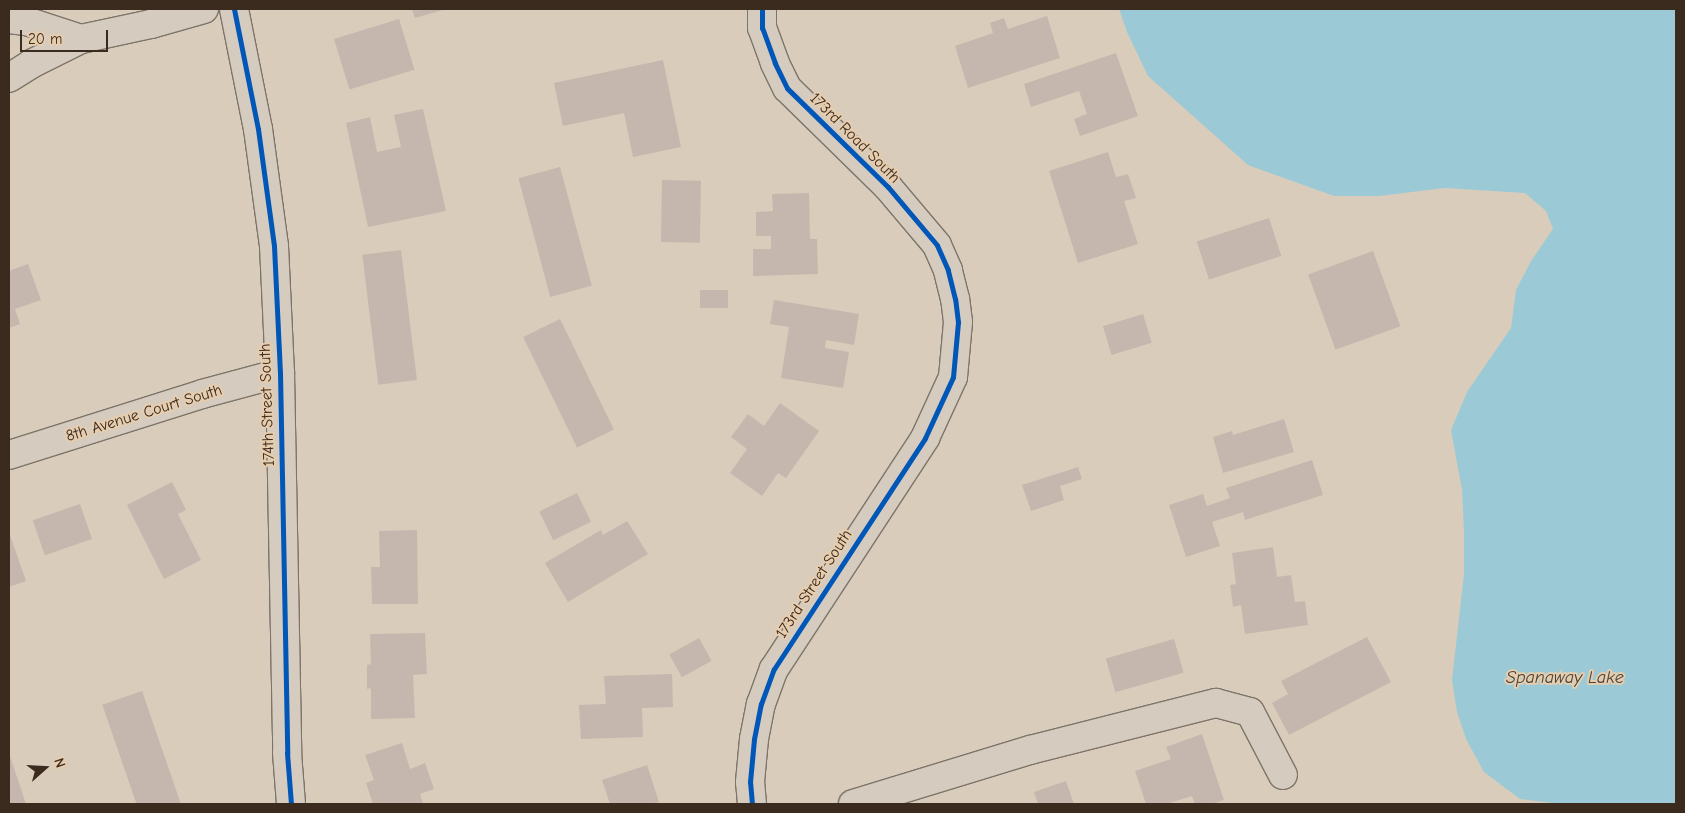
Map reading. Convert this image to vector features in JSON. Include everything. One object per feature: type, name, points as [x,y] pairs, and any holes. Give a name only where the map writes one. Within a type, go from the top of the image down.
[{"type":"street","points":[[9,78],[31,64],[81,39],[151,24],[204,9]]},
{"type":"street","name":"174th Street South","points":[[234,9],[242,36],[258,130],[274,246],[280,373],[288,753],[291,804]]},
{"type":"street","name":"173rd Road South","points":[[762,9],[762,28],[787,88],[888,187],[937,245],[948,270],[956,299],[958,322],[953,377],[946,394]]},
{"type":"street","points":[[9,19],[26,21],[81,39]]},
{"type":"street","name":"8th Avenue Court South","points":[[9,455],[202,394],[280,373]]},
{"type":"street","name":"173rd Street South","points":[[752,804],[750,782],[754,739],[761,704],[774,669],[925,438],[946,394]]},
{"type":"street","points":[[853,804],[1030,750],[1216,703],[1250,712],[1283,775]]},
{"type":"water","name":"Spanaway Lake","points":[[1119,9],[1676,9],[1676,804],[1563,804],[1520,799],[1484,772],[1466,739],[1457,712],[1452,680],[1464,574],[1464,531],[1462,490],[1451,430],[1467,392],[1511,328],[1516,290],[1531,261],[1553,229],[1546,211],[1525,193],[1445,188],[1379,196],[1334,196],[1248,165],[1148,76],[1127,32]]},
{"type":"building","points":[[412,9],[446,9],[415,18]]},
{"type":"building","points":[[1047,16],[1060,58],[968,88],[955,46],[993,33],[990,23],[1004,18],[1008,29]]},
{"type":"building","points":[[399,19],[414,70],[349,90],[334,39]]},
{"type":"building","points":[[1116,53],[1138,116],[1080,136],[1074,119],[1087,114],[1079,91],[1031,107],[1024,84]]},
{"type":"building","points":[[663,60],[681,147],[633,157],[624,113],[563,126],[554,83]]},
{"type":"building","points":[[423,109],[446,211],[368,227],[346,123],[370,117],[377,152],[401,147],[394,115]]},
{"type":"building","points":[[1108,152],[1116,177],[1128,174],[1136,198],[1124,201],[1138,244],[1078,263],[1049,171]]},
{"type":"building","points":[[560,167],[592,286],[550,297],[518,178]]},
{"type":"building","points":[[662,180],[701,181],[700,243],[661,242]]},
{"type":"building","points":[[809,193],[810,239],[817,239],[818,274],[753,276],[753,249],[771,249],[771,236],[756,236],[756,212],[773,211],[772,194]]},
{"type":"building","points":[[1269,218],[1281,256],[1209,280],[1197,241]]},
{"type":"building","points":[[401,250],[417,380],[378,385],[362,255]]},
{"type":"building","points":[[1373,251],[1400,326],[1336,350],[1308,275]]},
{"type":"building","points":[[28,264],[41,300],[15,309],[20,324],[9,328],[9,271]]},
{"type":"building","points":[[700,290],[728,290],[728,308],[700,308]]},
{"type":"building","points":[[774,300],[859,314],[854,345],[826,340],[825,348],[849,352],[843,388],[781,378],[789,327],[770,324]]},
{"type":"building","points":[[1143,314],[1152,343],[1112,355],[1103,326]]},
{"type":"building","points":[[560,319],[614,430],[577,448],[523,337]]},
{"type":"building","points":[[780,403],[819,431],[786,478],[778,473],[762,496],[730,473],[747,449],[731,437],[748,414],[764,426]]},
{"type":"building","points":[[1284,419],[1294,452],[1223,473],[1213,437],[1232,431],[1233,435]]},
{"type":"building","points":[[1312,460],[1323,495],[1245,520],[1243,512],[1212,522],[1220,546],[1186,557],[1169,505],[1203,494],[1207,506],[1230,498],[1226,488]]},
{"type":"building","points":[[1078,467],[1082,479],[1060,486],[1064,500],[1031,511],[1022,485]]},
{"type":"building","points":[[172,482],[186,510],[178,514],[201,560],[164,579],[127,505]]},
{"type":"building","points":[[577,493],[591,522],[553,540],[539,511]]},
{"type":"building","points":[[80,504],[92,539],[45,555],[33,520]]},
{"type":"building","points":[[627,521],[648,554],[568,602],[545,563],[601,530],[603,535]]},
{"type":"building","points":[[417,530],[418,604],[372,604],[371,567],[380,567],[379,531]]},
{"type":"building","points":[[9,532],[26,581],[9,587]]},
{"type":"building","points":[[1273,547],[1277,577],[1291,575],[1295,602],[1305,601],[1308,625],[1245,634],[1241,605],[1233,607],[1230,585],[1236,584],[1232,553]]},
{"type":"building","points":[[425,633],[427,674],[413,675],[415,718],[371,719],[371,688],[367,689],[367,665],[371,664],[370,634]]},
{"type":"building","points":[[1367,637],[1391,682],[1289,735],[1272,703],[1288,694],[1281,681]]},
{"type":"building","points":[[699,638],[712,661],[682,677],[669,654]]},
{"type":"building","points":[[1174,639],[1184,673],[1115,692],[1106,659]]},
{"type":"building","points":[[672,674],[673,707],[642,708],[643,737],[581,739],[579,705],[606,704],[604,676]]},
{"type":"building","points":[[142,691],[181,804],[136,804],[102,705]]},
{"type":"building","points":[[1202,734],[1224,800],[1212,804],[1195,804],[1192,796],[1166,804],[1146,804],[1135,771],[1171,759],[1166,747]]},
{"type":"building","points":[[402,743],[410,769],[425,763],[434,789],[420,794],[423,804],[373,804],[366,783],[374,780],[365,755]]},
{"type":"building","points":[[9,753],[26,804],[9,804]]},
{"type":"building","points":[[647,765],[659,802],[652,804],[610,804],[602,780]]},
{"type":"building","points":[[1066,781],[1074,804],[1038,804],[1034,792]]},
{"type":"cycle path","points":[[234,9],[258,129],[274,246],[280,373],[287,753],[291,804]]},
{"type":"cycle path","points":[[752,804],[750,782],[754,739],[761,704],[774,669],[925,438],[953,377],[958,322],[948,270],[937,245],[888,187],[787,88],[762,28],[762,9]]}]
